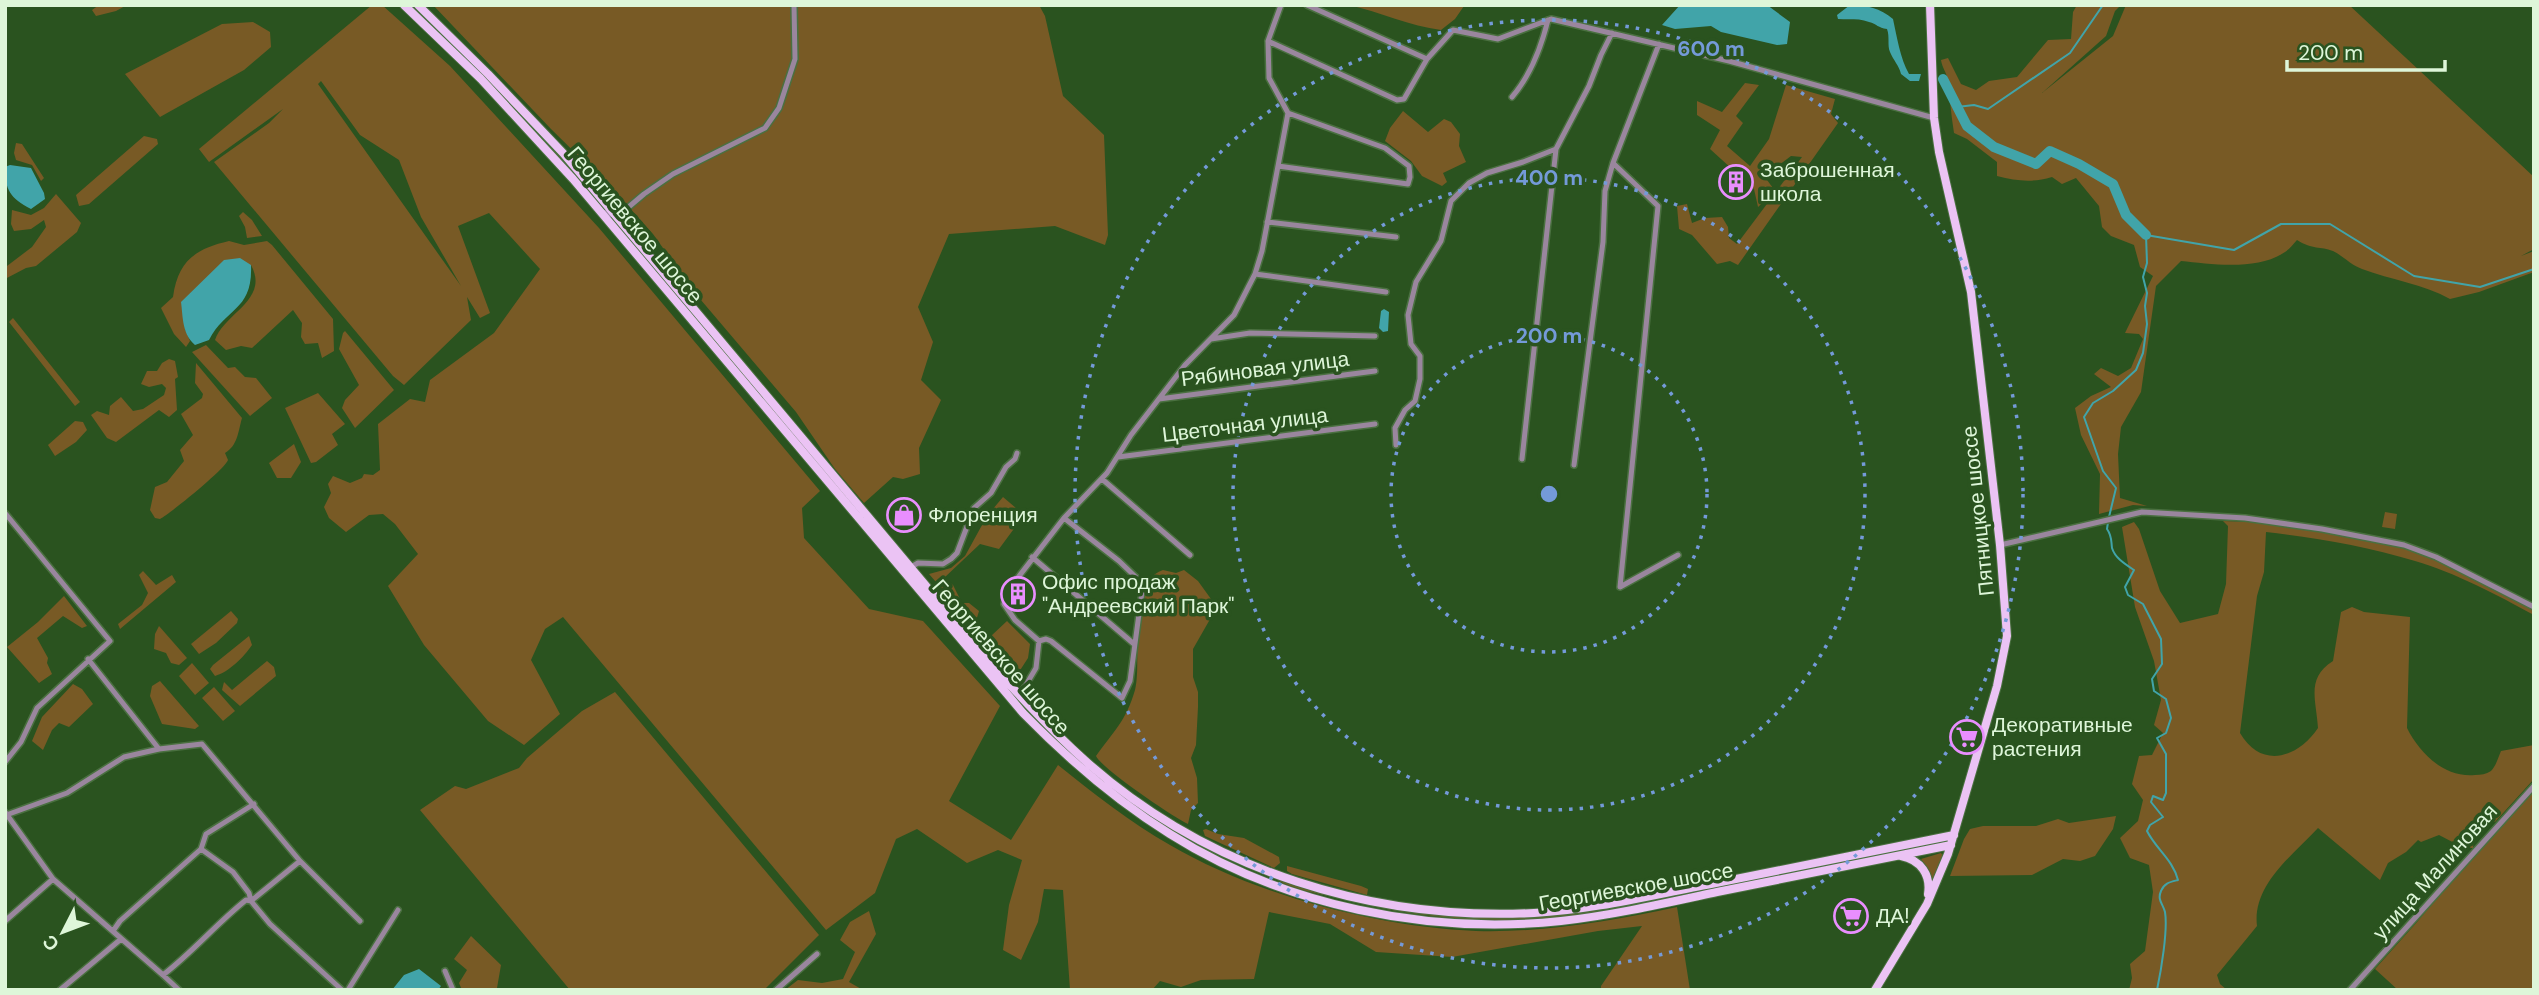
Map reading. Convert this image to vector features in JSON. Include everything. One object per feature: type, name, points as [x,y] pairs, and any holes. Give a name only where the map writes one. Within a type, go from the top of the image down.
[{"type":"main road","name":"Георгиевское шоссе","points":[[404,5],[513,112],[601,212],[1023,713],[1068,758],[1118,799],[1171,835],[1215,859],[1273,884],[1350,907],[1438,922],[1495,924],[1562,921],[1619,912],[1951,845]]},
{"type":"main road","name":"Георгиевское шоссе","points":[[418,5],[536,124],[618,216],[1020,695],[1090,766],[1141,804],[1188,834],[1238,860],[1293,881],[1379,903],[1462,913],[1556,911],[1625,901],[1954,835]]},
{"type":"main road","name":"Пятницкое шоссе","points":[[1875,990],[1927,904],[1951,845],[1997,686],[2005,651],[2007,623],[1971,292],[1939,152],[1934,118],[1930,5]]},
{"type":"main road","points":[[1898,855],[1919,863],[1925,871],[1929,887],[1927,904]]},
{"type":"street","points":[[601,212],[618,216],[673,174],[765,128],[779,108],[795,59],[794,5]]},
{"type":"street","points":[[1039,641],[1015,620],[1004,604],[1006,593],[1064,518],[1102,480],[1131,435],[1185,365],[1234,315],[1255,274],[1288,113],[1269,78],[1268,41],[1281,5]]},
{"type":"street","points":[[1307,5],[1427,59]]},
{"type":"street","points":[[1268,41],[1397,100],[1404,99],[1427,59],[1453,30],[1498,39],[1551,19],[1659,44],[1934,118]]},
{"type":"street","points":[[1512,97],[1531,70],[1548,20]]},
{"type":"street","points":[[1522,459],[1556,149],[1589,86],[1612,33]]},
{"type":"street","points":[[1574,465],[1602,242],[1605,191],[1613,163],[1659,44]]},
{"type":"street","points":[[1278,166],[1408,184],[1410,177],[1409,166],[1385,148],[1288,113]]},
{"type":"street","points":[[1396,445],[1395,428],[1415,401],[1420,379],[1420,356],[1410,344],[1408,315],[1416,282],[1441,241],[1451,201],[1469,183],[1488,173],[1556,149]]},
{"type":"street","points":[[1613,163],[1658,206],[1620,587],[1678,555]]},
{"type":"street","points":[[1267,222],[1396,237]]},
{"type":"street","points":[[1255,274],[1386,292]]},
{"type":"street","points":[[1210,339],[1250,333],[1375,336]]},
{"type":"street","name":"Рябиновая улица","points":[[1158,399],[1375,371]]},
{"type":"street","name":"Цветочная улица","points":[[1118,457],[1375,424]]},
{"type":"street","points":[[911,567],[918,563],[943,564],[957,553],[974,508],[991,494],[1017,453]]},
{"type":"street","points":[[1102,480],[1191,555]]},
{"type":"street","points":[[2000,545],[2142,512],[2245,518],[2404,545],[2436,557],[2534,607]]},
{"type":"street","points":[[5,513],[110,641],[37,708],[21,742],[5,762]]},
{"type":"street","points":[[1039,641],[1051,641],[1122,698],[1130,681],[1143,584],[1119,561],[1064,518]]},
{"type":"street","points":[[1032,557],[1134,644]]},
{"type":"street","points":[[1020,695],[1036,668],[1039,641]]},
{"type":"street","points":[[88,659],[159,749]]},
{"type":"street","points":[[176,989],[53,879],[7,813],[66,793],[124,757],[159,749],[202,744],[300,861],[360,922]]},
{"type":"street","name":"улица Малиновая","points":[[2350,990],[2534,786]]},
{"type":"street","points":[[113,931],[120,921],[201,849],[206,834],[254,804]]},
{"type":"street","points":[[201,849],[233,872],[249,893],[251,901],[270,924],[342,990]]},
{"type":"street","points":[[163,975],[182,961],[228,914],[246,900],[251,901],[300,861]]},
{"type":"street","points":[[5,921],[53,879]]},
{"type":"street","points":[[348,990],[398,910]]},
{"type":"street","points":[[60,990],[121,939]]},
{"type":"street","points":[[776,990],[817,954]]},
{"type":"street","points":[[445,971],[453,990]]},
{"type":"shaded area","points":[[99,5],[127,5],[96,16],[92,10]]},
{"type":"shaded area","points":[[372,5],[382,5],[450,66],[599,228],[820,491],[802,508],[804,538],[869,609],[923,621],[1000,706],[949,801],[1011,840],[1058,765],[1141,827],[1204,863],[1278,893],[1399,923],[1476,931],[1526,930],[1602,921],[1677,907],[1690,990],[1601,990],[1601,986],[1642,926],[1598,931],[1452,957],[1376,952],[1330,924],[1269,912],[1254,979],[1201,980],[1181,987],[1160,981],[1152,990],[1070,990],[1063,890],[1044,889],[1038,922],[1021,960],[1003,950],[1009,905],[1022,860],[998,850],[967,863],[917,829],[896,839],[875,893],[826,930],[563,617],[545,629],[531,660],[560,714],[524,745],[488,721],[424,645],[388,586],[418,554],[395,524],[383,514],[369,515],[346,532],[329,518],[324,507],[331,493],[328,484],[333,476],[350,483],[362,478],[364,474],[373,475],[380,470],[378,424],[410,399],[425,402],[430,380],[494,333],[540,269],[489,213],[458,226],[490,313],[480,318],[467,297],[471,320],[404,385],[393,376],[214,162],[269,123],[283,109],[209,162],[199,149]],"holes":[[[321,81],[360,135],[399,160],[421,217],[461,286],[318,84]]]},
{"type":"shaded area","points":[[409,5],[413,5],[492,84],[531,124],[567,167],[483,78]]},
{"type":"shaded area","points":[[433,5],[1039,5],[1045,16],[1063,96],[1104,135],[1108,235],[1105,245],[1055,226],[949,234],[918,307],[933,342],[921,380],[941,400],[919,448],[920,474],[903,479],[893,477],[864,503],[835,469],[796,412],[695,293],[653,234]]},
{"type":"shaded area","points":[[1349,5],[1464,6],[1455,19],[1441,30]]},
{"type":"shaded area","points":[[2077,5],[2121,5],[2115,11],[2106,36],[2042,93],[2113,36],[2126,5],[2349,5],[2534,177],[2534,249],[2521,256],[2534,251],[2534,272],[2479,292],[2450,299],[2362,269],[2333,251],[2297,240],[2285,252],[2262,262],[2234,265],[2181,261],[2156,286],[2141,392],[2121,427],[2118,454],[2120,498],[2147,506],[2133,505],[2099,514],[2100,474],[2081,435],[2075,408],[2091,396],[2111,387],[2094,374],[2101,368],[2118,376],[2131,368],[2143,339],[2139,334],[2125,333],[2153,276],[2140,267],[2134,245],[2111,236],[2102,227],[2099,206],[2076,178],[2062,184],[2052,177],[2024,181],[1997,176],[1997,162],[1967,139],[1954,133],[1948,81],[1941,60],[1948,58],[1961,84],[1976,90],[1989,81],[2017,77],[2048,40],[2071,39],[2073,12]]},
{"type":"shaded area","points":[[253,22],[270,32],[271,47],[244,70],[160,117],[125,74],[222,24]]},
{"type":"shaded area","points":[[1745,83],[1759,85],[1736,116],[1743,123],[1727,146],[1750,166],[1769,139],[1786,85],[1835,99],[1831,114],[1838,123],[1738,265],[1730,261],[1717,264],[1692,235],[1679,229],[1677,206],[1687,204],[1692,223],[1705,218],[1722,217],[1728,227],[1729,238],[1737,244],[1802,157],[1791,156],[1764,176],[1773,188],[1768,198],[1758,207],[1754,189],[1710,149],[1720,130],[1697,115],[1697,101],[1722,112]]},
{"type":"shaded area","points":[[1403,111],[1428,132],[1444,119],[1451,122],[1460,134],[1459,146],[1466,162],[1443,173],[1447,182],[1442,186],[1422,176],[1411,161],[1385,141],[1390,128]]},
{"type":"shaded area","points":[[144,136],[157,139],[158,144],[89,204],[79,206],[76,195]]},
{"type":"shaded area","points":[[16,143],[22,144],[44,178],[41,181],[32,165],[16,160]]},
{"type":"shaded area","points":[[56,194],[81,223],[77,232],[36,266],[5,279],[7,266],[32,247],[46,227],[44,220],[31,229],[14,231],[11,224],[12,210],[31,215],[44,208]]},
{"type":"shaded area","points":[[243,212],[262,236],[247,238],[239,216]]},
{"type":"shaded area","points":[[229,241],[244,245],[267,241],[272,245],[333,319],[334,351],[322,358],[318,343],[305,344],[301,337],[302,323],[293,310],[252,348],[241,346],[226,350],[215,340],[220,330],[244,306],[255,288],[251,265],[185,329],[190,341],[186,347],[174,334],[161,308],[173,297],[179,274],[190,258],[207,248]]},
{"type":"shaded area","points":[[13,318],[80,402],[75,406],[9,322]]},
{"type":"shaded area","points":[[345,331],[394,390],[355,428],[342,408],[345,400],[359,385],[339,349]]},
{"type":"shaded area","points":[[206,345],[228,368],[235,367],[245,377],[256,378],[272,398],[250,416],[192,352]]},
{"type":"shaded area","points":[[169,359],[175,361],[178,377],[175,379],[177,410],[169,417],[159,410],[116,442],[107,438],[91,415],[97,411],[109,415],[110,406],[121,397],[133,411],[143,409],[164,395],[166,388],[162,384],[149,387],[141,384],[147,371],[157,371],[162,363]]},
{"type":"shaded area","points":[[196,363],[242,418],[235,442],[225,453],[228,460],[225,465],[166,515],[160,519],[155,518],[150,510],[155,487],[167,482],[184,461],[180,450],[193,435],[181,414],[202,398],[203,394],[195,383]]},
{"type":"shaded area","points":[[318,393],[345,424],[332,434],[338,445],[311,463],[285,408]]},
{"type":"shaded area","points":[[75,421],[83,422],[87,430],[76,442],[55,456],[48,445]]},
{"type":"shaded area","points":[[294,444],[301,462],[291,478],[277,478],[269,463]]},
{"type":"shaded area","points":[[1003,497],[1024,515],[999,549],[980,544],[944,578],[953,585],[962,603],[969,603],[979,611],[976,621],[991,636],[1007,621],[1030,644],[1028,658],[1017,675],[929,574],[951,568],[965,556],[987,516]]},
{"type":"shaded area","points":[[2385,512],[2397,514],[2395,529],[2382,527]]},
{"type":"shaded area","points":[[2223,521],[2312,529],[2404,548],[2450,566],[2534,610],[2534,615],[2461,578],[2415,561],[2341,543],[2266,532],[2264,572],[2257,596],[2240,733],[2258,752],[2279,756],[2290,753],[2309,739],[2318,728],[2316,682],[2333,661],[2341,612],[2352,607],[2364,612],[2410,617],[2407,728],[2426,755],[2454,773],[2479,775],[2491,771],[2501,751],[2534,745],[2534,779],[2495,822],[2480,824],[2475,830],[2473,848],[2464,848],[2439,835],[2421,842],[2418,840],[2406,852],[2388,863],[2380,880],[2318,828],[2286,860],[2268,884],[2257,911],[2257,926],[2217,975],[2220,984],[2227,990],[2129,990],[2132,978],[2130,964],[2145,951],[2153,892],[2149,865],[2130,858],[2120,838],[2138,821],[2143,800],[2132,784],[2139,756],[2152,755],[2163,733],[2154,725],[2161,700],[2154,661],[2135,607],[2122,527],[2134,522],[2139,529],[2160,591],[2180,623],[2218,614],[2226,584],[2228,526]]},
{"type":"shaded area","points":[[1163,570],[1176,573],[1184,570],[1198,581],[1211,599],[1213,614],[1193,649],[1193,677],[1198,692],[1198,707],[1196,745],[1191,758],[1197,778],[1198,803],[1191,810],[1188,824],[1123,781],[1096,756],[1128,710],[1137,676],[1139,605],[1143,590],[1151,578]]},
{"type":"shaded area","points":[[143,571],[156,585],[172,575],[176,582],[120,629],[118,624],[142,605],[148,593],[139,575]]},
{"type":"shaded area","points":[[64,596],[87,626],[82,628],[63,616],[37,638],[48,658],[47,663],[52,674],[39,683],[7,647]]},
{"type":"shaded area","points":[[231,611],[238,619],[237,623],[216,643],[199,654],[191,644]]},
{"type":"shaded area","points":[[159,626],[187,658],[179,665],[171,663],[166,653],[154,649],[155,634]]},
{"type":"shaded area","points":[[249,636],[252,645],[245,654],[231,668],[215,676],[210,669],[213,665]]},
{"type":"shaded area","points":[[267,661],[274,667],[276,676],[240,706],[222,690],[224,682],[232,690]]},
{"type":"shaded area","points":[[192,663],[209,683],[195,695],[179,676]]},
{"type":"shaded area","points":[[160,681],[199,726],[195,729],[162,724],[150,696],[152,686]]},
{"type":"shaded area","points":[[73,684],[82,689],[93,704],[69,727],[59,723],[52,730],[43,750],[32,741],[42,717]]},
{"type":"shaded area","points":[[214,687],[235,711],[223,721],[202,698]]},
{"type":"shaded area","points":[[615,692],[819,935],[764,990],[570,990],[420,810],[455,786],[466,789],[519,768],[582,711]]},
{"type":"shaded area","points":[[1032,713],[1086,765],[1125,795],[1187,836],[1186,839],[1093,774],[1046,732]]},
{"type":"shaded area","points":[[2528,790],[2534,795],[2534,990],[2398,990],[2375,969]]},
{"type":"shaded area","points":[[2116,816],[2113,829],[2095,856],[2080,861],[2063,859],[2032,875],[1950,876],[1970,829],[1983,826],[2036,826],[2058,819],[2069,823]]},
{"type":"shaded area","points":[[1203,830],[1244,838],[1279,857],[1280,863],[1274,868],[1205,836]]},
{"type":"shaded area","points":[[1941,853],[1943,856],[1933,882],[1921,859]]},
{"type":"shaded area","points":[[1287,866],[1361,886],[1368,889],[1367,895],[1292,874],[1287,871]]},
{"type":"shaded area","points":[[1754,878],[1754,881],[1614,908]]},
{"type":"shaded area","points":[[1277,880],[1377,906],[1430,914],[1475,917],[1603,909],[1578,915],[1523,920],[1441,917],[1360,904],[1290,886]]},
{"type":"shaded area","points":[[869,911],[876,934],[849,982],[863,990],[785,990],[798,980],[822,983],[843,979],[855,952],[840,940],[850,922]]},
{"type":"shaded area","points":[[471,936],[501,965],[495,990],[462,990],[459,983],[467,970],[454,959]]},
{"type":"water","points":[[1680,5],[1767,5],[1790,22],[1787,44],[1777,45],[1721,32],[1711,26],[1675,29],[1662,25]]},
{"type":"water","points":[[1850,5],[1873,8],[1893,19],[1906,68],[1909,74],[1921,74],[1919,81],[1910,81],[1901,74],[1889,49],[1887,29],[1861,20],[1838,19],[1837,15]]},
{"type":"water","points":[[10,165],[31,168],[45,199],[31,209],[18,201],[10,193],[5,175],[5,167]]},
{"type":"water","points":[[240,258],[251,265],[248,291],[209,340],[195,345],[185,331],[181,302],[224,260]]},
{"type":"water","points":[[1384,309],[1389,312],[1388,331],[1383,332],[1379,328],[1381,311]]},
{"type":"water","points":[[419,969],[441,986],[438,990],[392,990],[404,975]]},
{"type":"waterway","points":[[1957,107],[1974,105],[1988,109],[2070,53],[2103,5]]},
{"type":"waterway","points":[[1943,79],[1967,126],[1994,147],[2036,164],[2050,151],[2079,164],[2113,184],[2126,215],[2146,235]]},
{"type":"waterway","points":[[2109,517],[2116,488],[2103,471],[2084,417],[2093,403],[2113,391],[2136,370],[2143,353],[2147,324],[2147,293],[2143,277],[2147,263],[2146,235],[2234,250],[2281,224],[2330,224],[2414,276],[2480,287],[2534,269]]},
{"type":"waterway","points":[[2108,522],[2107,529],[2111,536],[2113,552],[2134,570],[2125,587],[2128,595],[2143,604],[2161,639],[2162,664],[2152,679],[2154,691],[2166,699],[2171,718],[2166,733],[2157,738],[2166,754],[2166,793],[2163,800],[2153,796],[2151,802],[2163,817],[2150,825],[2147,831],[2172,866],[2178,880],[2162,888],[2160,894],[2166,929],[2157,990]]},
{"type":"place","name":"Заброшенная школа","points":[[1736,182]]},
{"type":"place","name":"Флоренция","points":[[904,515]]},
{"type":"place","name":"Офис продаж \"Андреевский Парк\"","points":[[1018,594]]},
{"type":"place","name":"Декоративные растения","points":[[1967,737]]},
{"type":"place","name":"ДА!","points":[[1851,916]]}]
